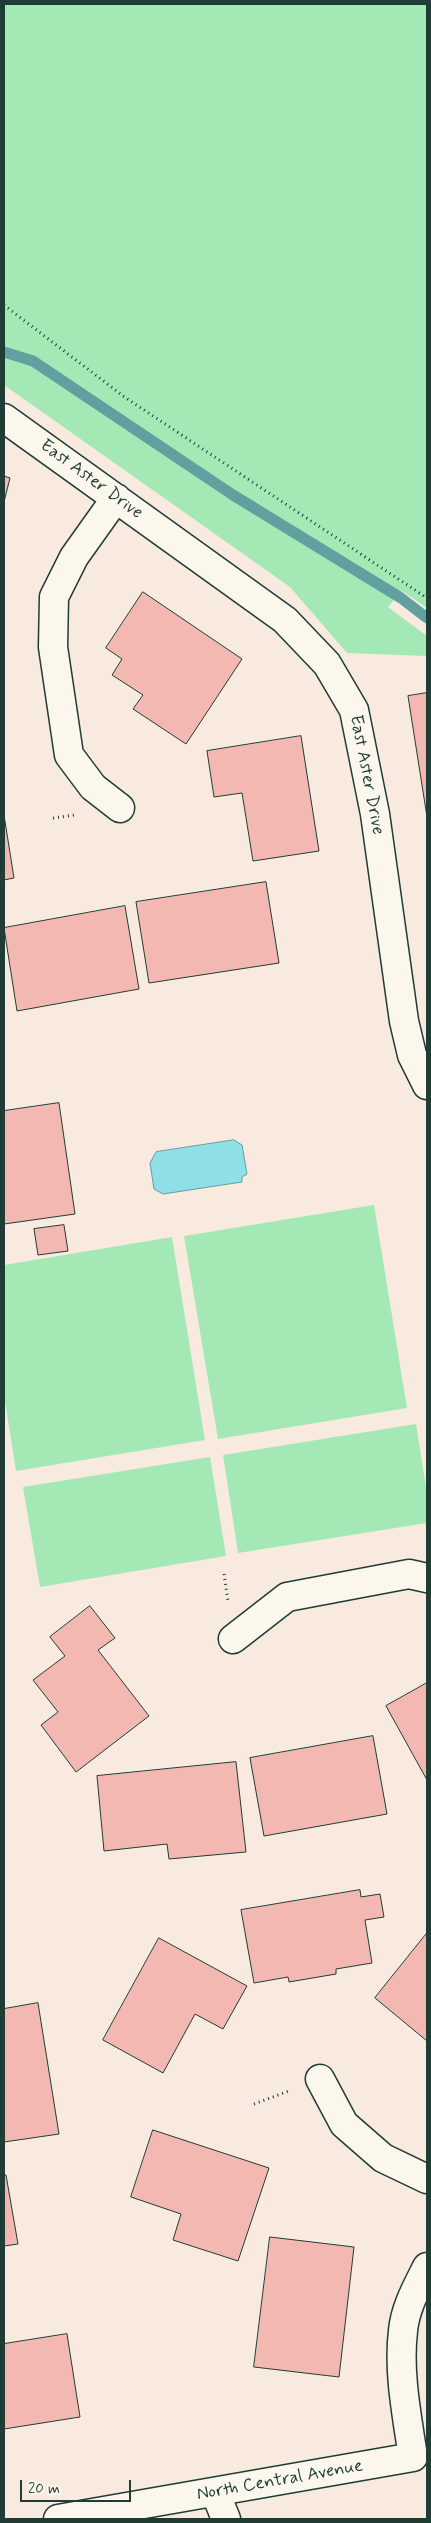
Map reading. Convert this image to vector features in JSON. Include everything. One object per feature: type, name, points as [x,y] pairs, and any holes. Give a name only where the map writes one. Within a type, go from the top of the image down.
[{"type":"street","name":"East Aster Drive","points":[[4,418],[285,620],[327,664],[354,710],[376,814],[404,1021],[412,1055],[427,1085]]},
{"type":"street","points":[[116,498],[74,557],[54,597],[53,647],[69,755],[93,787],[120,808]]},
{"type":"street","points":[[233,1640],[287,1598],[409,1574],[427,1578]]},
{"type":"street","points":[[320,2080],[344,2124],[383,2158],[427,2179]]},
{"type":"street","points":[[420,2460],[402,2371],[403,2330],[412,2296],[427,2266]]},
{"type":"street","name":"North Central Avenue","points":[[58,2519],[420,2460]]},
{"type":"street","points":[[215,2492],[226,2519]]},
{"type":"path","points":[[4,305],[123,396],[427,598]]},
{"type":"green space","points":[[4,4],[427,4],[427,608],[402,591],[388,607],[427,636],[427,656],[347,653],[290,587],[4,385]]},
{"type":"green space","points":[[374,1205],[407,1408],[218,1439],[184,1236]]},
{"type":"green space","points":[[172,1237],[205,1440],[16,1471],[4,1395],[4,1265]]},
{"type":"green space","points":[[416,1424],[427,1493],[427,1523],[238,1553],[223,1455]]},
{"type":"green space","points":[[210,1457],[226,1556],[40,1587],[23,1487]]},
{"type":"water","points":[[234,1140],[242,1145],[247,1174],[242,1177],[242,1182],[163,1194],[154,1189],[150,1163],[156,1152]]},
{"type":"building","points":[[4,476],[10,478],[4,502]]},
{"type":"building","points":[[143,592],[242,659],[186,744],[133,709],[143,695],[112,675],[122,659],[106,648]]},
{"type":"building","points":[[427,693],[427,817],[408,696]]},
{"type":"building","points":[[301,736],[319,851],[253,861],[242,793],[214,797],[207,751]]},
{"type":"building","points":[[4,815],[14,878],[4,880]]},
{"type":"building","points":[[266,882],[279,963],[149,983],[136,902]]},
{"type":"building","points":[[125,906],[139,989],[17,1011],[4,928]]},
{"type":"building","points":[[59,1103],[75,1214],[4,1224],[4,1111]]},
{"type":"building","points":[[64,1225],[68,1251],[38,1255],[34,1229]]},
{"type":"building","points":[[90,1606],[115,1638],[98,1650],[149,1716],[76,1772],[41,1725],[58,1712],[33,1680],[65,1656],[50,1637]]},
{"type":"building","points":[[427,1683],[427,1780],[386,1706]]},
{"type":"building","points":[[373,1736],[387,1814],[264,1836],[250,1758]]},
{"type":"building","points":[[236,1762],[246,1852],[169,1859],[167,1844],[104,1851],[97,1776]]},
{"type":"building","points":[[360,1890],[361,1897],[380,1894],[384,1917],[365,1920],[372,1963],[336,1969],[336,1974],[289,1982],[288,1977],[254,1983],[241,1910]]},
{"type":"building","points":[[427,1933],[427,2041],[375,1998]]},
{"type":"building","points":[[159,1938],[247,1986],[223,2029],[195,2014],[163,2073],[103,2040]]},
{"type":"building","points":[[38,2003],[59,2134],[4,2142],[4,2009]]},
{"type":"building","points":[[153,2130],[269,2168],[238,2261],[173,2240],[181,2214],[131,2197]]},
{"type":"building","points":[[4,2175],[6,2175],[18,2244],[4,2246]]},
{"type":"building","points":[[270,2237],[354,2247],[339,2377],[254,2367]]},
{"type":"building","points":[[67,2334],[80,2417],[4,2429],[4,2344]]},
{"type":"waterway","points":[[4,352],[33,361],[233,495],[401,598],[427,618]]}]
